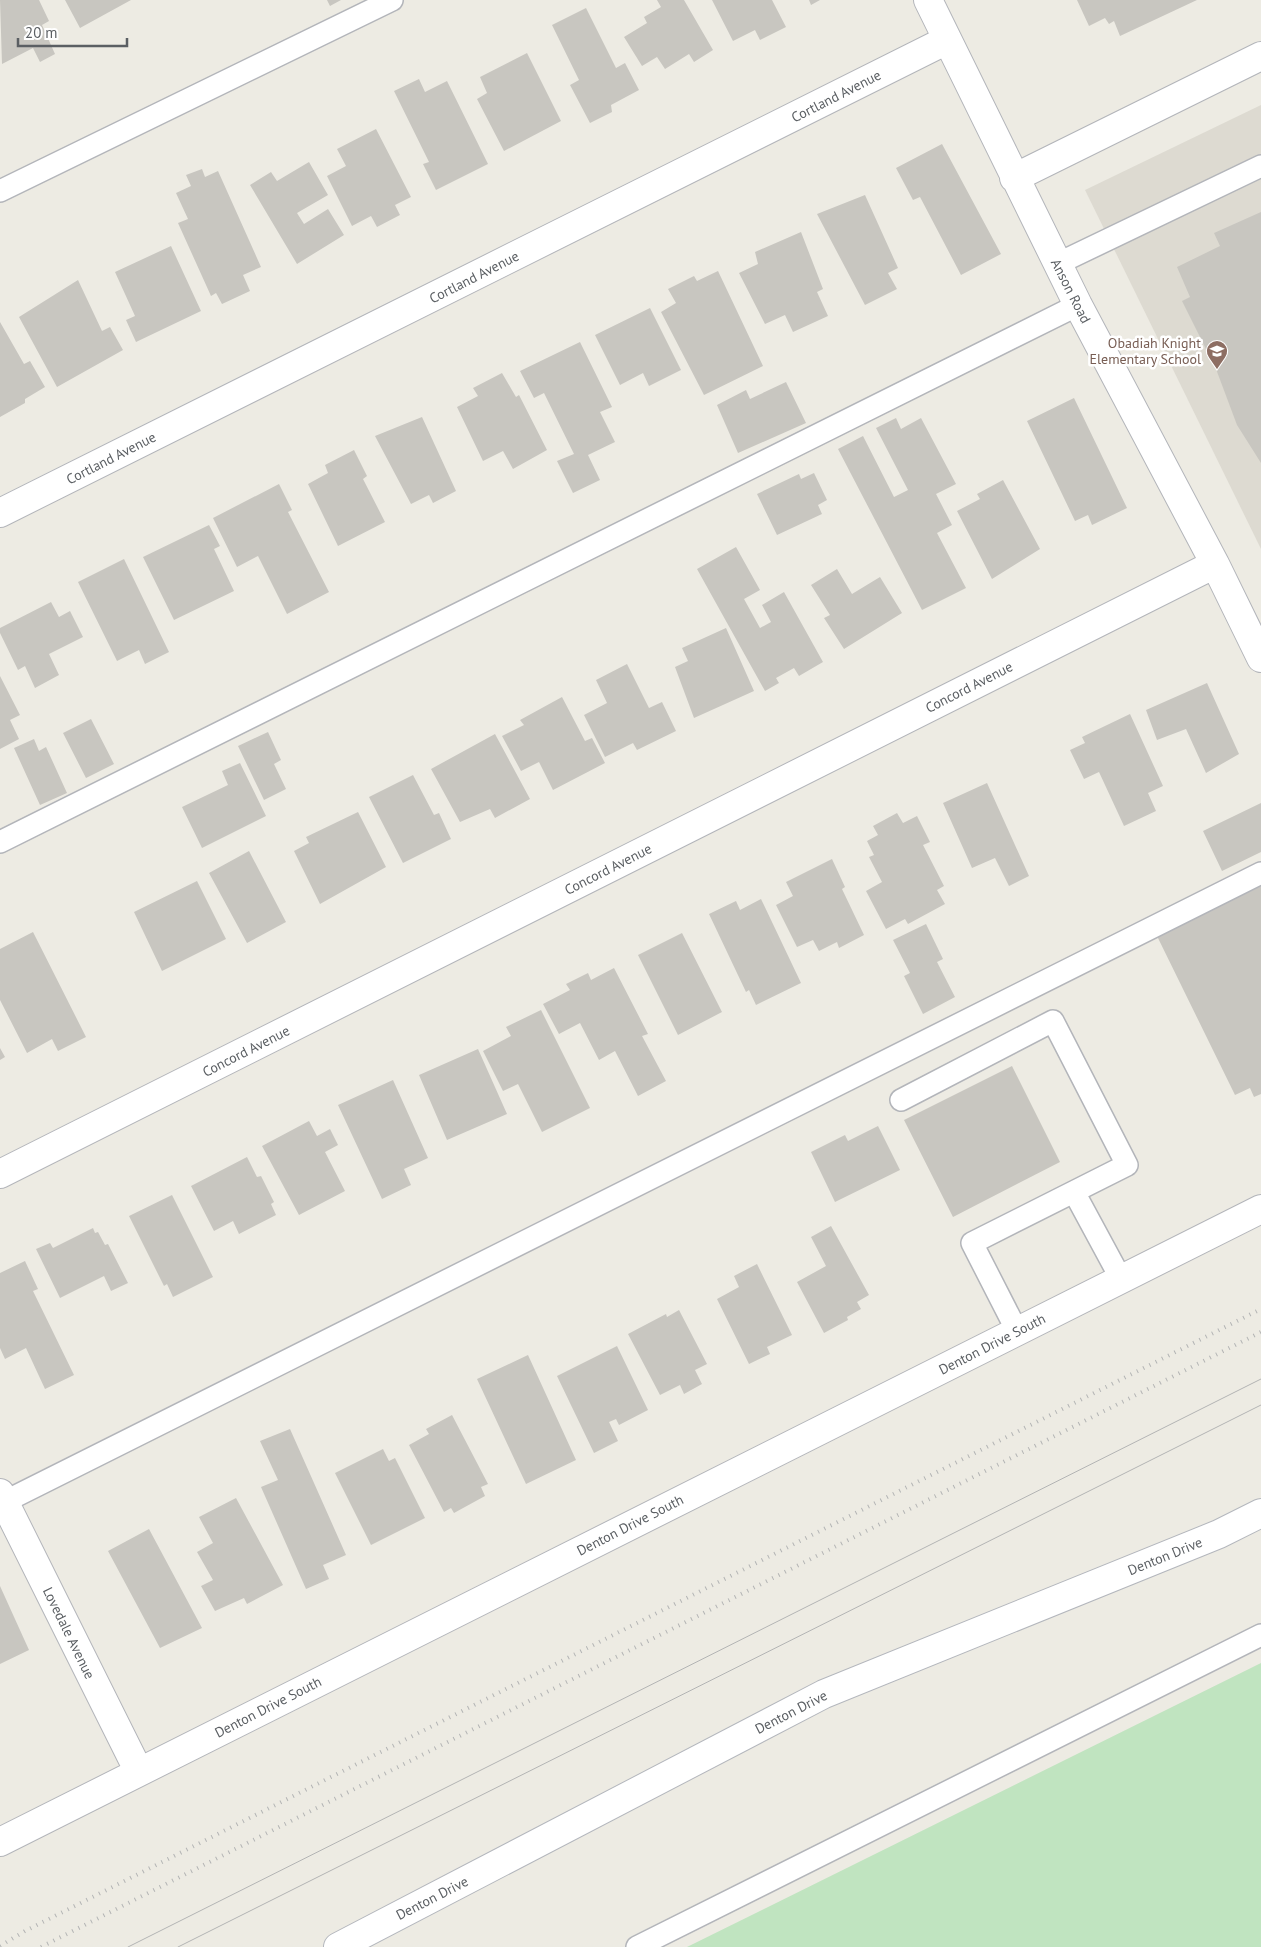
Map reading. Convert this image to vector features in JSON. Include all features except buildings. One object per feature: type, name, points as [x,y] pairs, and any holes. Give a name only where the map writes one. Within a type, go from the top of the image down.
[{"type":"street","name":"Anson Road","points":[[928,0],[1078,306],[1215,564],[1261,658]]},
{"type":"street","name":"Cortland Avenue","points":[[0,513],[947,40]]},
{"type":"street","points":[[1014,178],[1261,56]]},
{"type":"street","name":"Concord Avenue","points":[[0,1174],[1215,564]]},
{"type":"street","name":"Denton Drive South","points":[[0,1842],[1261,1209]]},
{"type":"street","name":"Lovedale Avenue","points":[[1,1499],[138,1772]]},
{"type":"street","name":"Denton Drive","points":[[338,1947],[824,1694],[1219,1534],[1261,1513]]},
{"type":"lane","points":[[0,191],[392,0]]},
{"type":"lane","points":[[1057,264],[1261,166]]},
{"type":"lane","points":[[0,842],[1078,306]]},
{"type":"lane","points":[[1,1499],[1261,873]]},
{"type":"lane","points":[[901,1100],[1053,1022],[1127,1165],[972,1243],[1017,1331]]},
{"type":"lane","points":[[1074,1192],[1121,1279]]},
{"type":"lane","points":[[637,1947],[1261,1635]]},
{"type":"shaded area","name":"Obadiah Knight Elementary School","points":[[1261,105],[1261,549],[1085,190]]},
{"type":"green space","points":[[1261,1663],[1261,1947],[687,1947]]},
{"type":"tram line","points":[[128,1947],[1261,1379]]},
{"type":"tram line","points":[[178,1947],[1261,1405]]},
{"type":"railway","points":[[0,1946],[25,1931],[1261,1309]]},
{"type":"railway","points":[[41,1947],[1261,1332]]},
{"type":"place","name":"Obadiah Knight Elementary School","points":[[1217,370]]}]
